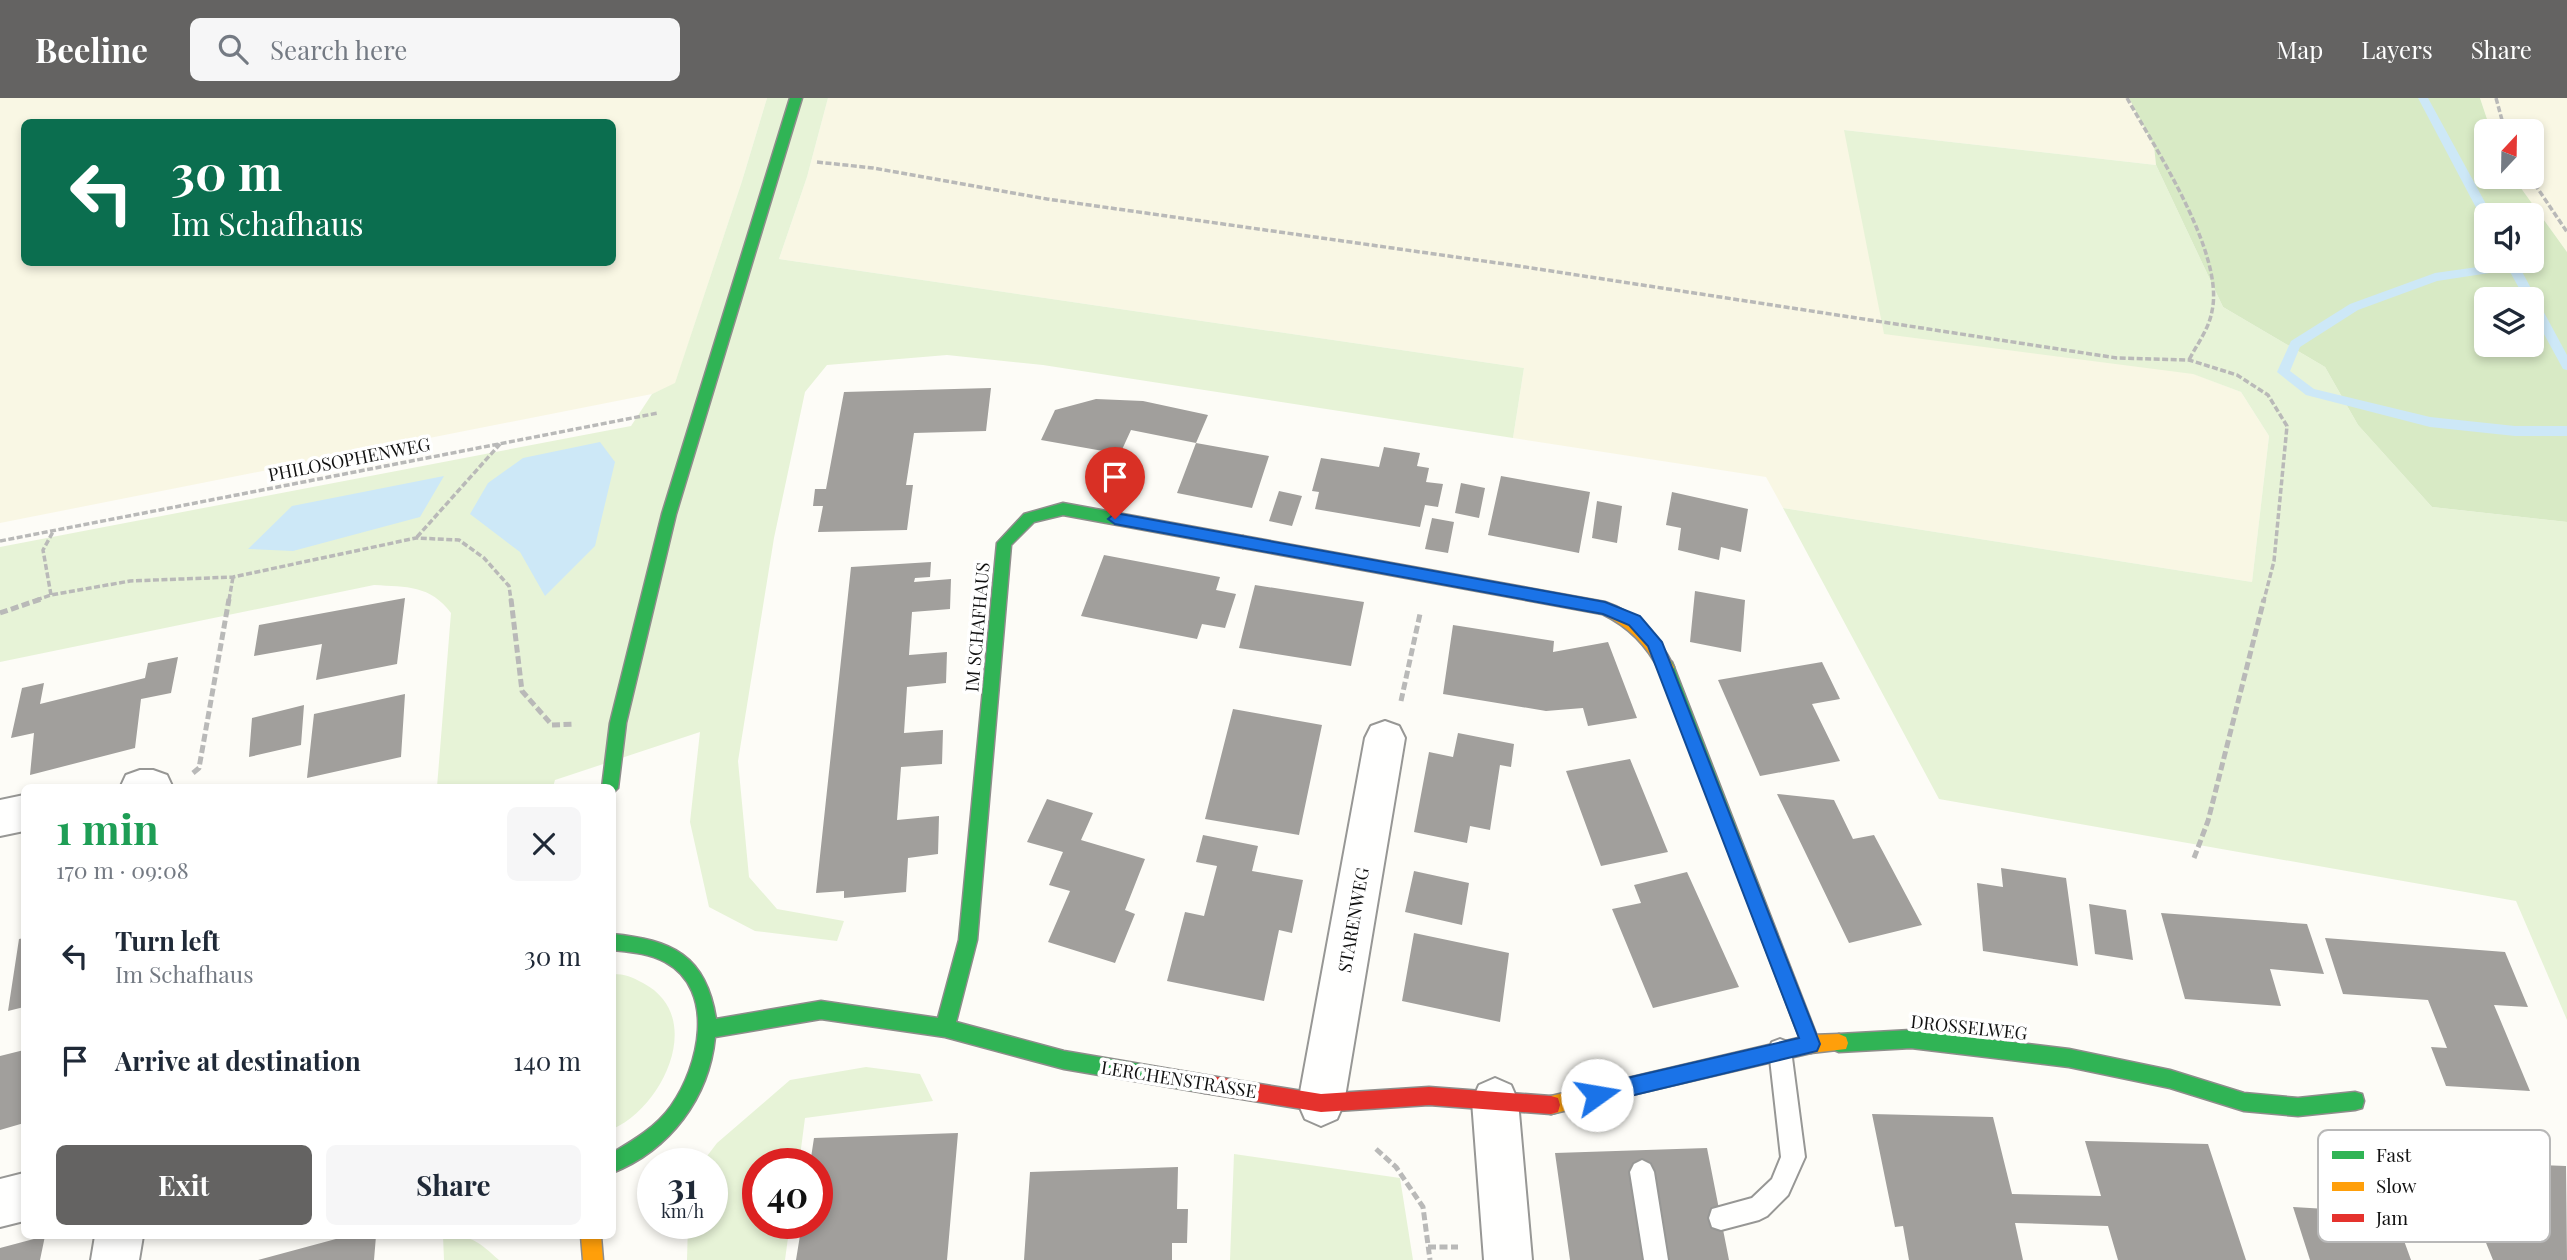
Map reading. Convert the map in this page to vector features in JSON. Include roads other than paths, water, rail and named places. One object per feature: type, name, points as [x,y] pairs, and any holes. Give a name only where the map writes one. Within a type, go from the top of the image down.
[{"type":"street","points":[[610,784],[618,723],[669,514],[796,98]]},
{"type":"street","name":"IM SCHAFHAUS","points":[[945,1028],[968,940],[1004,543],[1019,523],[1038,513],[1063,509],[1605,608],[1634,621],[1655,642],[1811,1044]]},
{"type":"street","name":"STARENWEG","points":[[1321,1103],[1385,738]]},
{"type":"street","points":[[0,818],[21,814]]},
{"type":"street","points":[[616,942],[649,945],[679,960],[699,984],[707,1004],[710,1029],[704,1066],[678,1112],[645,1145],[616,1162]]},
{"type":"street","name":"LERCHENSTRASSE","points":[[710,1029],[821,1010],[945,1028],[1064,1060],[1321,1103],[1429,1096],[1495,1101]]},
{"type":"street","name":"DROSSELWEG","points":[[1495,1101],[1555,1105],[1811,1044],[1911,1039],[2069,1058],[2170,1079],[2244,1102],[2298,1107],[2356,1101]]},
{"type":"street","points":[[1495,1101],[1508,1260]]},
{"type":"street","points":[[0,1203],[21,1198]]},
{"type":"street","points":[[115,1260],[118,1239]]},
{"type":"street","points":[[591,1239],[593,1260]]},
{"type":"lane","points":[[1721,1218],[1759,1208],[1780,1187],[1793,1157],[1780,1051]]},
{"type":"lane","points":[[1642,1172],[1656,1260]]},
{"type":"water","points":[[600,442],[615,462],[595,546],[545,596],[520,552],[470,514],[488,483],[523,458]]},
{"type":"water","points":[[444,476],[420,517],[293,551],[248,549],[292,506]]},
{"type":"waterway","points":[[2423,98],[2479,203]]},
{"type":"waterway","points":[[2474,272],[2435,277],[2354,307],[2295,344],[2283,372],[2310,392],[2430,422],[2515,431],[2567,431]]},
{"type":"waterway","points":[[2517,273],[2524,287]]},
{"type":"waterway","points":[[2544,323],[2567,366]]}]
